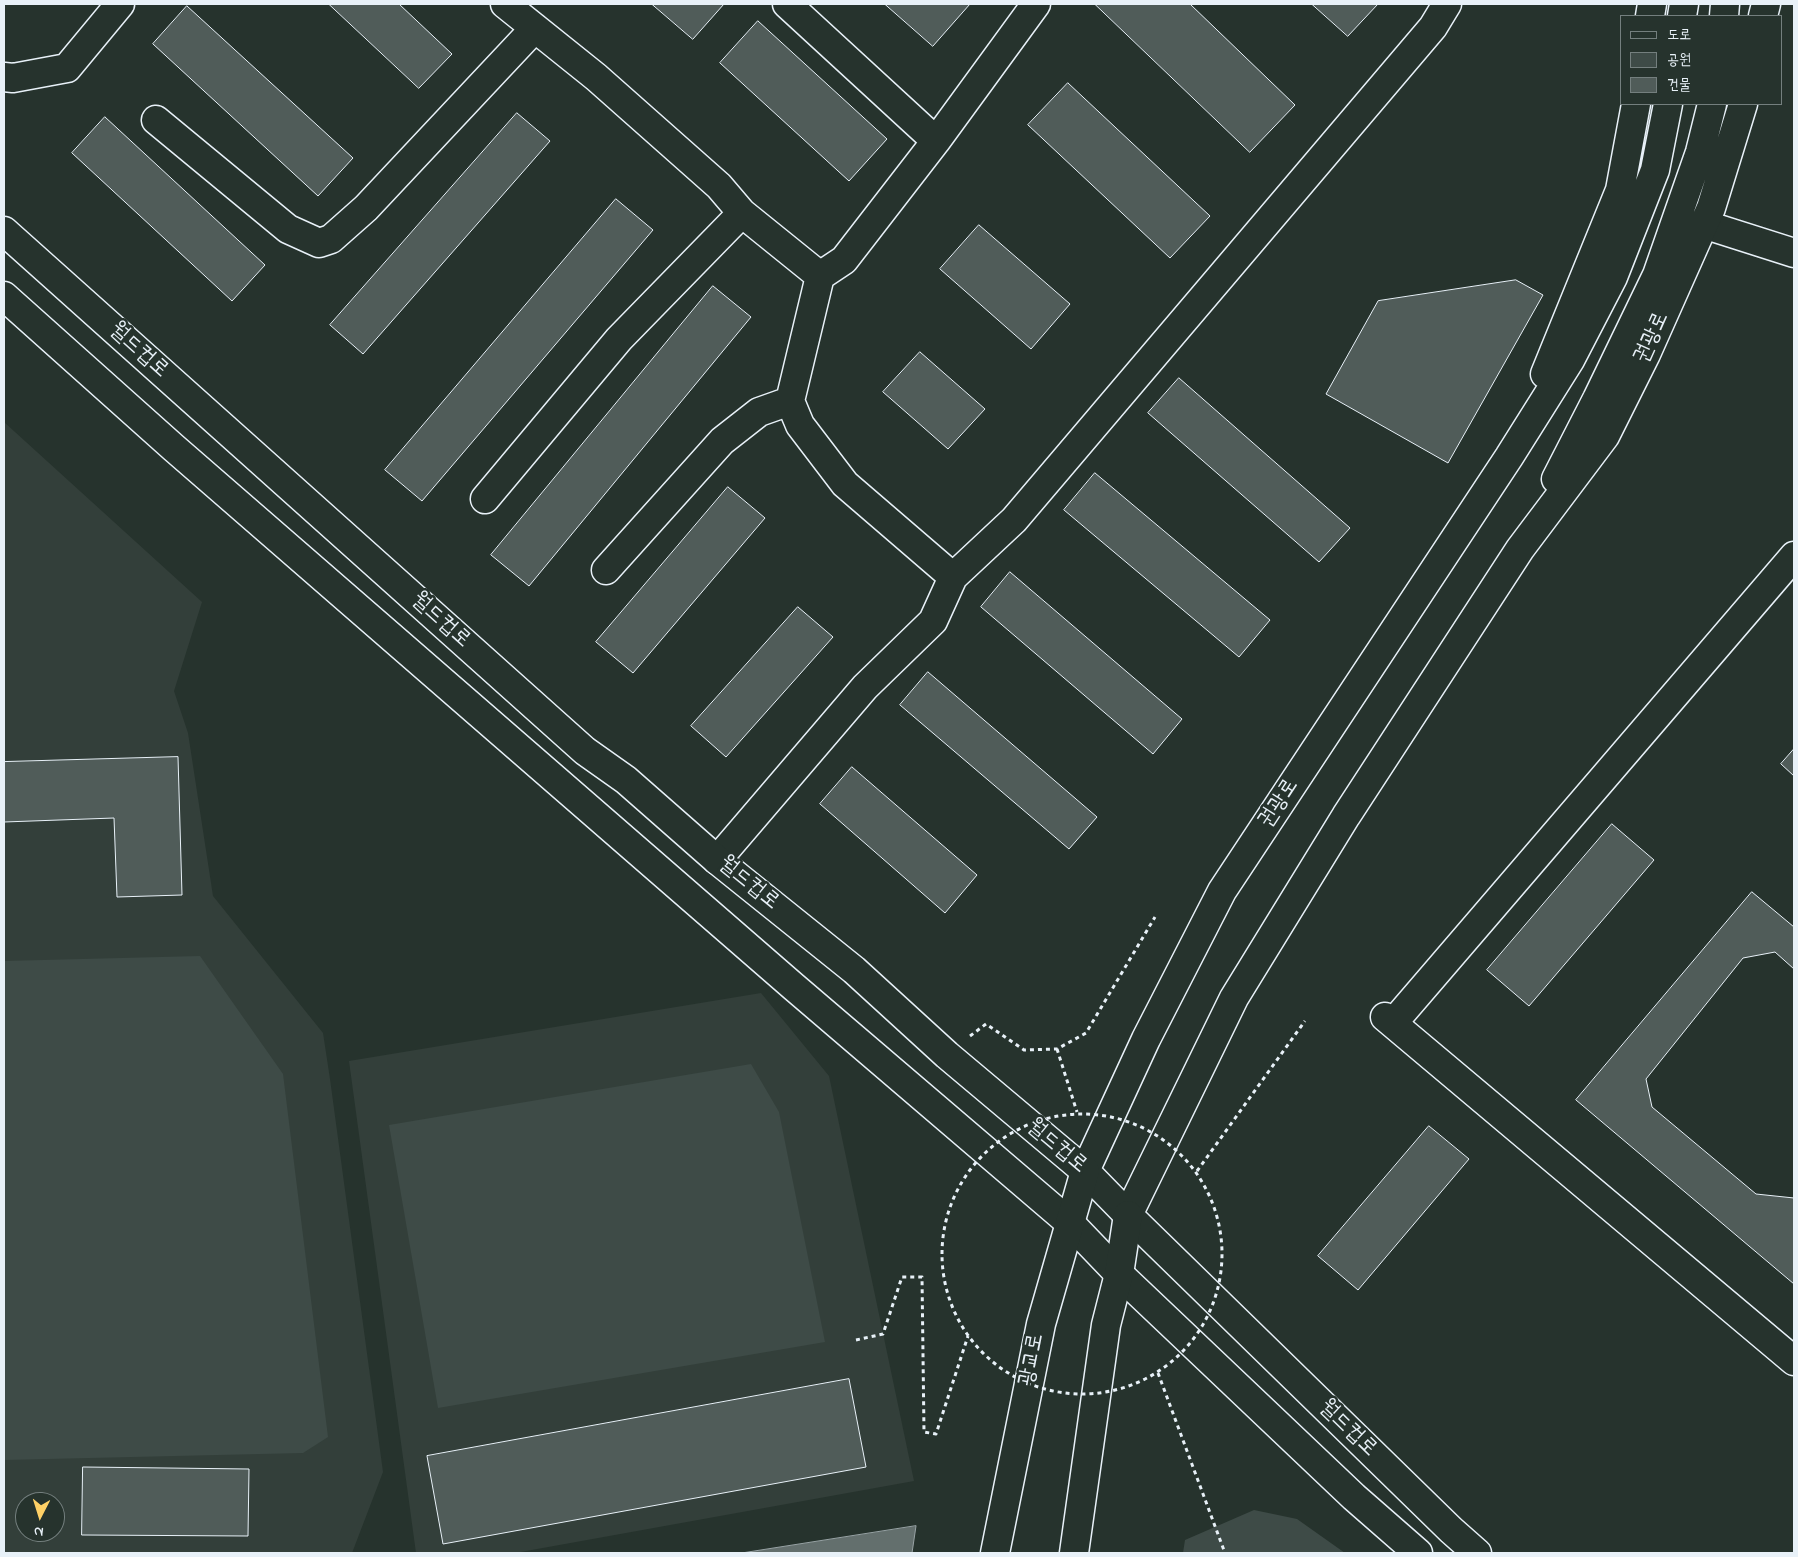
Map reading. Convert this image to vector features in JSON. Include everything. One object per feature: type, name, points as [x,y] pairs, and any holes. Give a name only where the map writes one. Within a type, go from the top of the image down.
[{"type":"street","points":[[4,77],[13,78],[67,68],[120,4]]},
{"type":"street","points":[[505,4],[596,77],[719,186],[742,213],[820,276]]},
{"type":"street","points":[[787,4],[936,141]]},
{"type":"street","points":[[717,860],[865,687],[934,621],[953,577],[1014,520],[1427,35],[1448,4]]},
{"type":"street","points":[[953,577],[846,484],[800,425],[790,401],[820,276],[844,260],[936,141],[1027,7]]},
{"type":"street","points":[[156,120],[288,229],[319,243],[331,239],[366,208],[535,28]]},
{"type":"street","name":"권광로","points":[[1509,457],[1546,374],[1620,190],[1636,105]]},
{"type":"street","name":"권광로","points":[[1085,1171],[1146,1039],[1222,891],[1509,457],[1570,360],[1613,277],[1655,170],[1668,105]]},
{"type":"street","name":"권광로","points":[[1520,549],[1597,399],[1657,275],[1700,152],[1712,105]]},
{"type":"street","name":"권광로","points":[[1128,1215],[1234,998],[1346,816],[1520,549],[1605,436],[1646,354],[1703,224],[1712,208],[1743,105]]},
{"type":"street","points":[[485,499],[619,339],[742,213]]},
{"type":"street","points":[[1703,224],[1794,253]]},
{"type":"street","name":"월드컵로","points":[[4,232],[585,751],[626,780],[717,860],[854,970],[947,1055],[1085,1171],[1451,1530],[1477,1553]]},
{"type":"street","name":"월드컵로","points":[[4,296],[174,448],[734,935],[1070,1223],[1119,1274],[1354,1497],[1418,1553]]},
{"type":"street","points":[[606,570],[722,441],[759,412],[790,401]]},
{"type":"street","points":[[1794,556],[1389,1020],[1794,1361]]},
{"type":"street","name":"광교로","points":[[994,1553],[1041,1324],[1085,1171]]},
{"type":"street","points":[[1074,1553],[1106,1325],[1119,1274],[1128,1215]]},
{"type":"path","points":[[986,1024],[1024,1050],[1057,1049],[1086,1033],[1155,917]]},
{"type":"path","points":[[1197,1171],[1305,1021]]},
{"type":"path","points":[[1057,1049],[1078,1113]]},
{"type":"path","points":[[1078,1113],[1123,1119],[1165,1139],[1197,1171],[1218,1212],[1224,1258],[1221,1276],[1215,1302],[1192,1342],[1158,1373],[1130,1386],[1099,1394],[1067,1394],[1036,1386],[1008,1373],[983,1354],[963,1329],[949,1300],[942,1270],[942,1238],[949,1207],[962,1178],[993,1144],[1032,1122],[1078,1113]]},
{"type":"path","points":[[856,1340],[883,1334],[902,1277],[922,1277],[924,1432],[936,1434],[968,1336]]},
{"type":"path","points":[[1158,1373],[1225,1553]]},
{"type":"shaded area","points":[[4,422],[202,602],[174,691],[188,733],[213,896],[323,1033],[383,1472],[352,1553],[4,1553]]},
{"type":"shaded area","points":[[761,993],[829,1076],[914,1481],[515,1553],[416,1553],[349,1061]]},
{"type":"shaded area","points":[[916,1526],[912,1553],[742,1553]]},
{"type":"green space","points":[[200,956],[283,1074],[328,1437],[303,1453],[4,1460],[4,961]]},
{"type":"green space","points":[[751,1064],[779,1112],[825,1342],[438,1408],[389,1125]]},
{"type":"green space","points":[[1254,1510],[1297,1519],[1345,1553],[1183,1553],[1185,1540]]},
{"type":"building","points":[[329,4],[399,4],[452,54],[419,88]]},
{"type":"building","points":[[652,4],[724,4],[693,39]]},
{"type":"building","points":[[885,4],[970,4],[933,46]]},
{"type":"building","points":[[1095,4],[1190,4],[1295,105],[1250,152]]},
{"type":"building","points":[[1312,4],[1378,4],[1348,36]]},
{"type":"building","points":[[187,6],[353,158],[318,196],[153,44]]},
{"type":"building","points":[[758,21],[887,139],[849,181],[720,63]]},
{"type":"building","points":[[1068,83],[1210,216],[1170,258],[1028,125]]},
{"type":"building","points":[[517,113],[550,141],[363,354],[330,325]]},
{"type":"building","points":[[105,117],[265,265],[232,301],[72,153]]},
{"type":"building","points":[[616,199],[653,230],[422,501],[385,470]]},
{"type":"building","points":[[979,225],[1070,304],[1031,349],[940,269]]},
{"type":"building","points":[[1516,280],[1543,295],[1448,463],[1326,394],[1378,301]]},
{"type":"building","points":[[713,286],[751,317],[529,586],[491,555]]},
{"type":"building","points":[[920,352],[985,409],[948,449],[883,392]]},
{"type":"building","points":[[1179,378],[1350,528],[1319,562],[1148,413]]},
{"type":"building","points":[[1095,473],[1270,620],[1239,657],[1064,510]]},
{"type":"building","points":[[728,487],[765,518],[633,673],[596,642]]},
{"type":"building","points":[[1010,572],[1182,719],[1153,754],[981,607]]},
{"type":"building","points":[[798,607],[833,637],[726,757],[691,726]]},
{"type":"building","points":[[928,672],[1097,817],[1069,849],[900,705]]},
{"type":"building","points":[[1794,749],[1794,776],[1781,764]]},
{"type":"building","points":[[178,757],[182,895],[117,897],[114,818],[4,822],[4,762]]},
{"type":"building","points":[[852,767],[977,875],[945,913],[820,804]]},
{"type":"building","points":[[1612,824],[1654,860],[1529,1006],[1487,970]]},
{"type":"building","points":[[1752,892],[1794,927],[1794,969],[1775,952],[1743,958],[1646,1079],[1652,1107],[1756,1194],[1794,1198],[1794,1284],[1576,1100]]},
{"type":"building","points":[[1429,1126],[1469,1159],[1358,1290],[1318,1256]]},
{"type":"building","points":[[849,1379],[866,1467],[443,1544],[427,1456]]},
{"type":"building","points":[[83,1467],[249,1469],[248,1536],[82,1535]]}]
